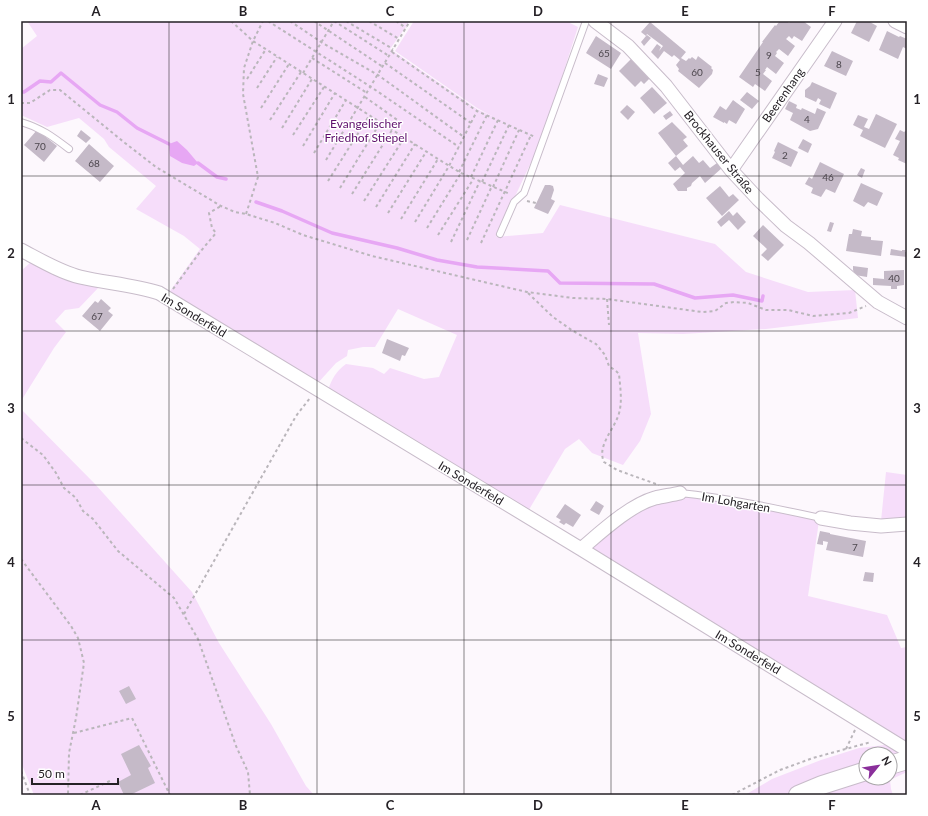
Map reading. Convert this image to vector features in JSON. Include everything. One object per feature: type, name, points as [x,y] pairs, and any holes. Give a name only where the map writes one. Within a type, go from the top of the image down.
[{"type":"main road","points":[[798,795],[822,785],[858,774]]},
{"type":"street","name":"Brockhauser Straße","points":[[595,21],[628,46],[666,86],[731,170],[758,200],[786,226],[809,243],[878,302],[907,318]]},
{"type":"street","name":"Beerenhang","points":[[731,170],[835,21]]},
{"type":"street","points":[[895,21],[907,27]]},
{"type":"street","name":"Im Sonderfeld","points":[[21,250],[78,277],[140,287],[158,293],[167,298],[581,549],[907,750]]},
{"type":"street","name":"Im Lohgarten","points":[[581,549],[605,528],[633,509],[654,498],[680,493]]},
{"type":"street","name":"Im Lohgarten","points":[[821,518],[881,526],[907,524]]},
{"type":"lane","points":[[500,234],[514,202],[524,193],[586,21]]},
{"type":"lane","points":[[21,122],[34,126],[48,133],[69,149]]},
{"type":"lane","name":"Im Lohgarten","points":[[680,493],[738,501],[821,518]]},
{"type":"path","points":[[231,21],[253,41],[266,50],[438,160],[481,182],[536,203]]},
{"type":"path","points":[[246,214],[258,177],[243,94],[244,68],[253,41],[263,21]]},
{"type":"path","points":[[268,21],[371,86],[459,147]]},
{"type":"path","points":[[290,21],[321,42],[378,75],[464,137]]},
{"type":"path","points":[[314,21],[383,67]]},
{"type":"path","points":[[270,120],[316,52],[334,21],[389,56]]},
{"type":"path","points":[[346,21],[392,51],[477,111],[543,140]]},
{"type":"path","points":[[370,21],[399,40]]},
{"type":"path","points":[[396,21],[406,28]]},
{"type":"path","points":[[326,160],[410,21]]},
{"type":"path","points":[[247,79],[266,50]]},
{"type":"path","points":[[257,88],[277,57]]},
{"type":"path","points":[[312,58],[367,94]]},
{"type":"path","points":[[385,63],[471,123]]},
{"type":"path","points":[[261,108],[289,64]]},
{"type":"path","points":[[282,128],[312,79]]},
{"type":"path","points":[[293,135],[324,87]]},
{"type":"path","points":[[21,103],[30,103],[50,90],[60,90],[125,143],[156,166],[221,206],[235,212],[275,223],[304,235],[372,256],[527,292],[572,298],[607,299],[702,312],[715,311],[726,303],[748,303],[766,310],[788,310],[813,316],[849,313],[878,302]]},
{"type":"path","points":[[303,146],[335,93]]},
{"type":"path","points":[[365,97],[403,124]]},
{"type":"path","points":[[314,153],[346,100]]},
{"type":"path","points":[[415,222],[449,166],[477,111]]},
{"type":"path","points":[[426,228],[460,172],[487,115]]},
{"type":"path","points":[[328,181],[369,116]]},
{"type":"path","points":[[438,234],[472,178],[498,120]]},
{"type":"path","points":[[340,188],[380,123]]},
{"type":"path","points":[[451,242],[509,125]]},
{"type":"path","points":[[352,194],[392,130]]},
{"type":"path","points":[[467,240],[519,130]]},
{"type":"path","points":[[481,243],[531,135]]},
{"type":"path","points":[[364,201],[404,138]]},
{"type":"path","points":[[376,207],[414,144]]},
{"type":"path","points":[[388,212],[426,152]]},
{"type":"path","points":[[401,219],[438,160]]},
{"type":"path","points":[[167,298],[200,252],[216,233],[212,228],[209,213],[221,206]]},
{"type":"path","points":[[527,292],[553,317],[573,331],[596,344],[605,355],[609,366],[616,370],[619,374],[620,408],[616,424],[602,447],[601,452],[604,462],[617,470],[664,486]]},
{"type":"path","points":[[607,299],[609,325]]},
{"type":"path","points":[[184,614],[296,416],[307,400],[318,390]]},
{"type":"path","points":[[21,438],[44,455],[64,488],[76,498],[83,511],[93,519],[118,552],[174,598],[198,639],[236,746],[248,772],[250,795]]},
{"type":"path","points":[[21,559],[71,626],[78,638],[84,663],[74,733],[69,753],[68,795]]},
{"type":"path","points":[[74,733],[132,718],[170,795]]},
{"type":"path","points":[[846,749],[854,735],[858,719]]},
{"type":"path","points":[[732,795],[780,770],[813,758],[888,737]]},
{"type":"path","points":[[21,771],[30,795]]},
{"type":"path","points":[[80,795],[112,780]]},
{"type":"path","points":[[158,782],[163,781]]},
{"type":"green space","name":"Evangelischer Friedhof Stiepel","points":[[27,21],[410,21],[390,49],[477,109],[492,116],[477,108],[395,51],[414,21],[570,21],[570,23],[578,27],[542,139],[496,237],[543,233],[560,205],[715,244],[746,272],[808,292],[855,290],[858,318],[766,329],[683,334],[638,333],[651,414],[640,441],[623,465],[592,453],[579,439],[565,449],[527,513],[328,390],[335,376],[346,364],[373,368],[384,374],[390,368],[424,379],[439,377],[457,335],[398,309],[375,347],[363,347],[348,350],[347,356],[336,363],[317,384],[168,294],[200,249],[184,236],[136,209],[156,186],[109,147],[104,139],[79,118],[47,127],[21,115],[21,49],[37,36]]},
{"type":"green space","points":[[31,262],[68,280],[99,287],[79,308],[65,310],[55,321],[66,332],[54,348],[21,401],[21,271]]},
{"type":"green space","points":[[21,409],[95,484],[192,592],[219,643],[271,724],[306,786],[314,795],[34,795],[21,762]]},
{"type":"green space","points":[[886,472],[907,475],[907,518],[881,521]]},
{"type":"green space","points":[[680,496],[733,503],[819,521],[808,596],[887,615],[901,648],[907,647],[907,743],[595,552],[593,547],[604,534],[612,528],[640,510],[659,501]]},
{"type":"green space","points":[[858,748],[858,767],[821,779],[784,795],[745,795],[772,779],[821,760]]},
{"type":"green space","points":[[898,751],[905,754],[898,756]]},
{"type":"green space","points":[[907,764],[907,772],[898,776],[898,767]]},
{"type":"green space","points":[[858,781],[858,786],[891,786],[893,795],[812,795]]},
{"type":"shaded area","points":[[177,141],[198,163],[194,166],[182,163],[170,156],[169,144]]},
{"type":"building","points":[[777,21],[787,21],[789,23],[791,21],[803,21],[811,27],[802,41],[794,36],[792,39],[789,36],[786,39],[795,46],[788,56],[779,49],[776,52],[777,53],[775,56],[784,63],[776,74],[767,67],[763,74],[772,81],[765,91],[755,84],[753,87],[739,77],[762,42],[779,22]]},
{"type":"building","points":[[857,21],[868,21],[877,26],[869,42],[851,33]]},
{"type":"building","points":[[650,22],[686,52],[681,58],[686,61],[692,57],[696,60],[698,56],[712,67],[712,74],[699,88],[678,71],[679,69],[676,65],[680,60],[674,55],[672,57],[664,51],[658,59],[651,52],[657,44],[661,47],[659,51],[663,46],[647,34],[646,36],[641,32]]},
{"type":"building","points":[[887,31],[907,39],[907,49],[903,47],[898,59],[879,50]]},
{"type":"building","points":[[647,35],[651,38],[644,46],[641,42]]},
{"type":"building","points":[[596,36],[621,53],[611,69],[586,53]]},
{"type":"building","points":[[832,51],[853,61],[846,76],[824,66]]},
{"type":"building","points":[[631,59],[650,78],[644,84],[641,81],[635,87],[619,71]]},
{"type":"building","points":[[598,74],[608,78],[604,87],[594,84]]},
{"type":"building","points":[[812,82],[837,93],[830,109],[819,104],[821,100],[818,98],[816,102],[805,97],[805,90]]},
{"type":"building","points":[[652,87],[667,103],[654,114],[640,98]]},
{"type":"building","points":[[747,92],[759,101],[752,109],[740,100]]},
{"type":"building","points":[[733,100],[745,109],[736,124],[729,120],[727,124],[713,117],[720,106],[726,110]]},
{"type":"building","points":[[789,101],[797,105],[796,108],[801,110],[802,108],[815,114],[817,108],[826,112],[818,129],[810,131],[790,120],[793,113],[785,109]]},
{"type":"building","points":[[627,105],[635,112],[628,120],[620,112]]},
{"type":"building","points":[[670,111],[673,115],[666,120],[663,116]]},
{"type":"building","points":[[876,114],[897,124],[885,148],[860,136],[863,130],[853,125],[858,115],[868,119],[864,127],[869,129]]},
{"type":"building","points":[[672,122],[687,137],[683,140],[688,146],[676,156],[658,133]]},
{"type":"building","points":[[37,130],[57,146],[44,162],[24,145]]},
{"type":"building","points":[[81,130],[91,138],[86,143],[77,136]]},
{"type":"building","points":[[900,130],[904,132],[907,130],[907,164],[898,160],[899,158],[893,155],[900,141],[895,139]]},
{"type":"building","points":[[803,139],[812,144],[808,153],[798,148]]},
{"type":"building","points":[[778,142],[798,152],[791,167],[772,158]]},
{"type":"building","points":[[89,144],[114,166],[100,182],[75,161]]},
{"type":"building","points":[[676,156],[683,165],[693,156],[699,163],[703,160],[710,168],[717,163],[722,168],[705,183],[700,176],[692,183],[691,186],[687,188],[687,191],[678,191],[673,184],[685,173],[680,167],[675,171],[668,163]]},
{"type":"building","points":[[820,162],[844,174],[835,193],[826,189],[821,197],[811,193],[813,188],[805,184],[809,177],[812,179]]},
{"type":"building","points":[[861,168],[865,170],[862,178],[857,175]]},
{"type":"building","points":[[861,183],[883,193],[877,206],[868,202],[864,207],[853,201]]},
{"type":"building","points":[[545,185],[553,186],[554,190],[551,199],[555,201],[548,214],[534,208]]},
{"type":"building","points":[[720,186],[729,197],[733,194],[739,200],[722,216],[706,198]]},
{"type":"building","points":[[729,211],[733,216],[737,212],[746,222],[738,230],[729,220],[721,227],[717,222]]},
{"type":"building","points":[[830,222],[834,223],[831,232],[827,231]]},
{"type":"building","points":[[763,225],[784,245],[768,261],[761,255],[767,249],[753,236]]},
{"type":"building","points":[[853,229],[862,231],[861,236],[871,237],[871,240],[883,241],[881,256],[846,251],[849,234],[852,234]]},
{"type":"building","points":[[891,249],[902,251],[905,250],[905,252],[907,252],[907,257],[890,255]]},
{"type":"building","points":[[853,266],[868,268],[867,277],[855,275]]},
{"type":"building","points":[[904,270],[904,285],[897,286],[897,289],[891,289],[891,286],[873,285],[873,278],[884,279],[884,271]]},
{"type":"building","points":[[101,299],[111,308],[108,311],[113,315],[100,331],[82,316],[95,301],[98,303]]},
{"type":"building","points":[[387,339],[409,348],[405,356],[402,355],[400,361],[382,353]]},
{"type":"building","points":[[596,501],[604,506],[599,515],[590,510]]},
{"type":"building","points":[[565,504],[581,515],[573,527],[566,523],[564,525],[559,522],[561,520],[556,517]]},
{"type":"building","points":[[820,531],[866,541],[863,557],[826,550],[828,542],[823,541],[823,545],[817,544]]},
{"type":"building","points":[[865,572],[874,573],[873,582],[863,581]]},
{"type":"building","points":[[129,686],[136,699],[126,704],[119,691]]},
{"type":"building","points":[[139,745],[151,766],[148,768],[155,783],[130,795],[124,795],[118,782],[131,775],[121,754]]},
{"type":"waterway","points":[[21,92],[24,92],[40,81],[51,82],[61,73],[100,105],[117,112],[137,128],[169,144]]},
{"type":"waterway","points":[[198,163],[217,177],[226,179]]},
{"type":"waterway","points":[[256,202],[282,211],[332,233],[397,248],[437,260],[477,267],[548,271],[560,283],[654,284],[695,298],[733,295],[762,301],[763,296]]}]
